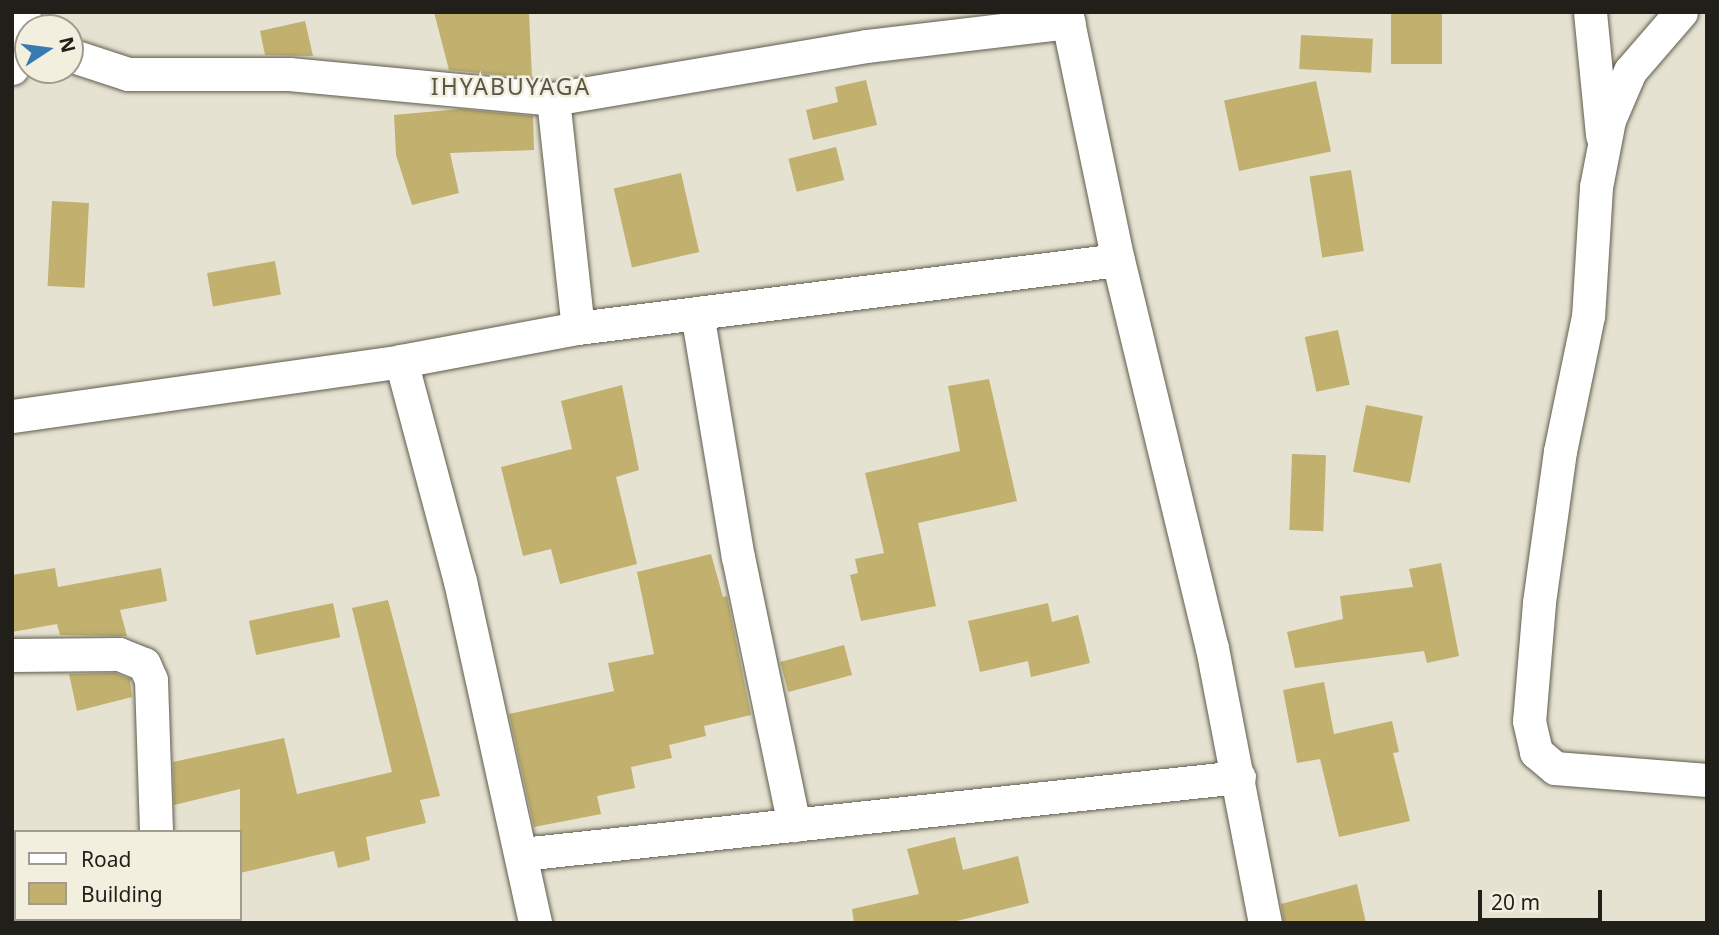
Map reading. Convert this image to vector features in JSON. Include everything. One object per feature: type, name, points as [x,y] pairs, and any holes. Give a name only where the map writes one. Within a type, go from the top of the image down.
[{"type":"street","points":[[1590,12],[1595,94],[1604,148]]},
{"type":"street","points":[[1681,12],[1630,71],[1617,96],[1604,148],[1596,187],[1588,316],[1560,451],[1539,603],[1530,731],[1536,752],[1555,768],[1707,780]]},
{"type":"street","points":[[84,60],[128,74],[289,74],[553,99],[867,46],[1067,17],[1118,260],[1239,777],[1265,923]]},
{"type":"street","points":[[553,99],[578,328]]},
{"type":"street","points":[[12,416],[401,361],[578,328],[1118,260]]},
{"type":"street","points":[[697,313],[738,556],[794,825]]},
{"type":"street","points":[[401,361],[460,580],[535,923]]},
{"type":"street","points":[[12,655],[119,654],[144,664],[151,680],[156,830]]},
{"type":"street","points":[[522,854],[1239,777]]},
{"type":"building","points":[[434,12],[529,12],[532,78],[449,70]]},
{"type":"building","points":[[1391,12],[1442,12],[1442,64],[1391,64]]},
{"type":"building","points":[[305,21],[313,56],[265,55],[260,31]]},
{"type":"building","points":[[1301,35],[1373,39],[1371,73],[1299,69]]},
{"type":"building","points":[[866,80],[877,125],[813,140],[806,110],[838,102],[835,87]]},
{"type":"building","points":[[1316,81],[1331,151],[1239,171],[1224,101]]},
{"type":"building","points":[[460,109],[533,116],[534,150],[450,153],[459,193],[412,205],[396,155],[394,115]]},
{"type":"building","points":[[836,147],[844,180],[797,192],[788,159]]},
{"type":"building","points":[[1351,170],[1364,251],[1322,258],[1310,177]]},
{"type":"building","points":[[681,173],[699,252],[632,267],[614,189]]},
{"type":"building","points":[[52,201],[89,203],[85,288],[48,286]]},
{"type":"building","points":[[275,261],[281,294],[213,306],[207,273]]},
{"type":"building","points":[[1338,330],[1350,385],[1316,392],[1305,337]]},
{"type":"building","points":[[989,379],[1017,501],[918,523],[936,606],[861,621],[850,575],[858,573],[855,559],[884,553],[865,473],[960,451],[948,386]]},
{"type":"building","points":[[622,385],[639,470],[616,477],[637,564],[560,584],[551,549],[523,556],[501,467],[572,449],[561,401]]},
{"type":"building","points":[[1366,405],[1423,416],[1410,483],[1353,472]]},
{"type":"building","points":[[1292,454],[1326,455],[1323,531],[1289,530]]},
{"type":"building","points":[[711,554],[723,597],[727,596],[751,715],[704,726],[706,736],[669,745],[672,758],[631,767],[635,788],[597,796],[601,814],[534,827],[509,714],[614,691],[608,663],[654,654],[637,572]]},
{"type":"building","points":[[1441,563],[1459,656],[1427,663],[1424,651],[1295,668],[1287,632],[1343,619],[1340,596],[1413,587],[1409,569]]},
{"type":"building","points":[[55,568],[58,587],[161,568],[167,601],[120,610],[127,636],[60,635],[57,624],[12,632],[12,575]]},
{"type":"building","points":[[388,600],[440,796],[420,800],[426,823],[366,837],[370,860],[338,868],[334,851],[242,873],[240,789],[174,805],[173,762],[284,738],[297,794],[392,772],[352,608]]},
{"type":"building","points":[[333,603],[340,637],[256,655],[249,621]]},
{"type":"building","points":[[1048,603],[1052,622],[1078,615],[1090,663],[1031,677],[1028,661],[980,672],[968,621]]},
{"type":"building","points":[[844,645],[852,675],[788,692],[780,662]]},
{"type":"building","points":[[115,673],[130,679],[132,697],[77,711],[69,674]]},
{"type":"building","points":[[1324,682],[1334,734],[1392,721],[1399,752],[1393,753],[1410,821],[1339,837],[1320,759],[1297,763],[1283,690]]},
{"type":"building","points":[[955,837],[963,870],[1018,856],[1029,903],[949,923],[854,923],[852,909],[919,894],[907,849]]},
{"type":"building","points":[[1357,884],[1366,923],[1284,923],[1281,904]]},
{"type":"district","name":"IHYABUYAGA","points":[[511,86]]}]
